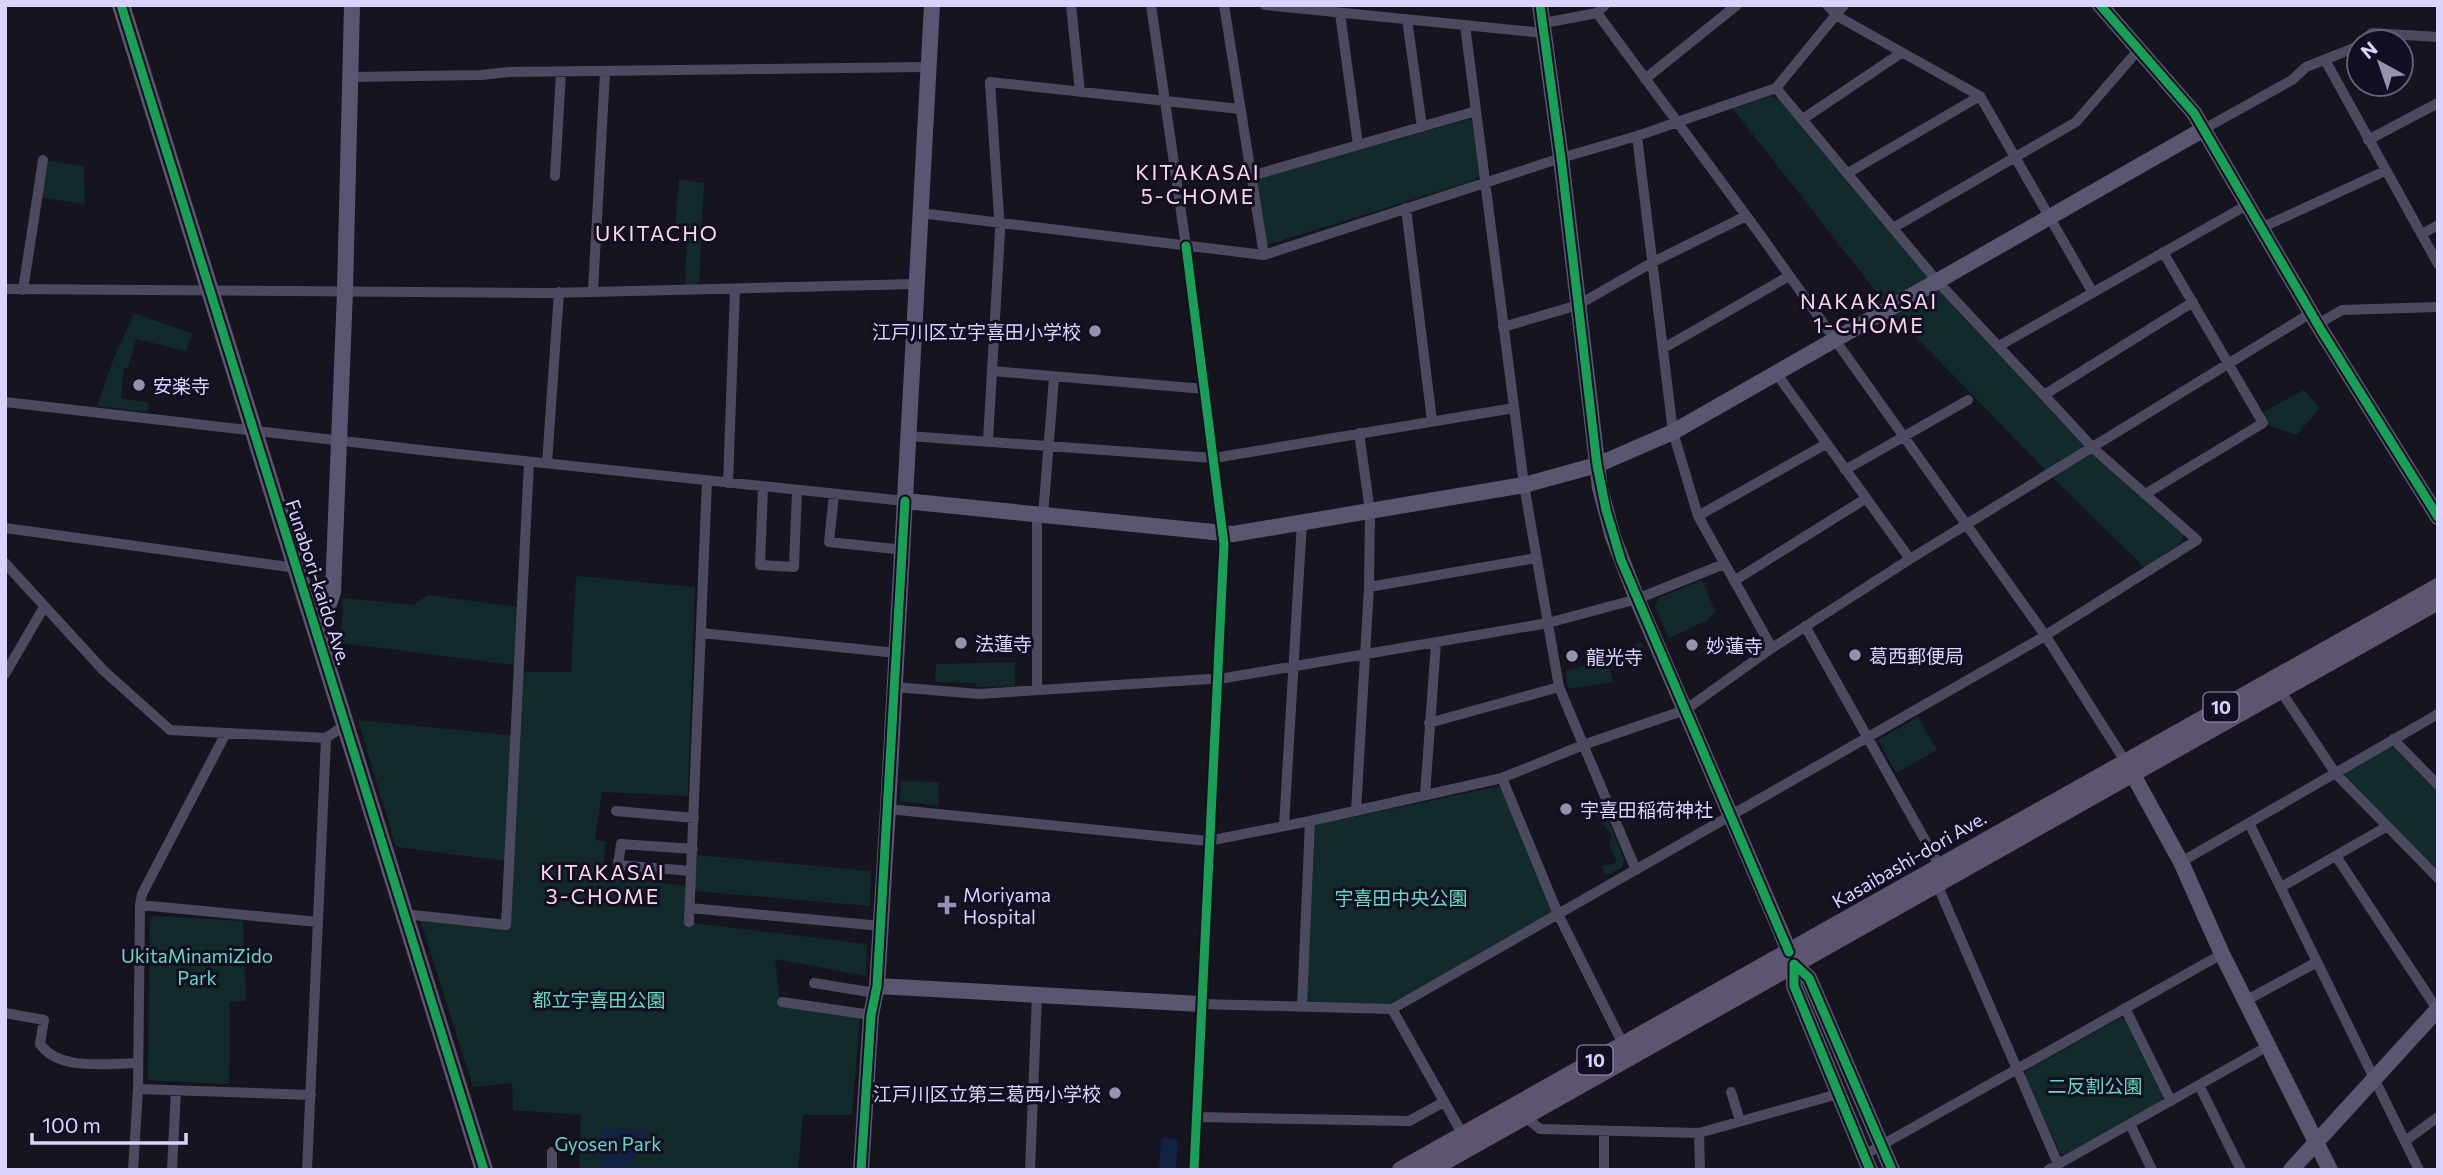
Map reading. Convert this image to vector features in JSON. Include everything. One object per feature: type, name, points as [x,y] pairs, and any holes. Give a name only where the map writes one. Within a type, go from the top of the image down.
[{"type":"main road","name":"Funabori-kaido Ave.","points":[[121,5],[484,1170]]},
{"type":"main road","name":"Kasaibashi-dori Ave.","points":[[1401,1170],[1623,1044],[1937,884],[2128,767],[2438,587]]},
{"type":"main road","name":"Kasaibashi-dori Ave.","points":[[1429,1170],[1525,1117],[1792,958],[1939,866],[2280,690],[2438,601]]},
{"type":"street","points":[[313,619],[327,610],[333,592],[345,291],[352,5]]},
{"type":"street","points":[[860,1170],[871,1015],[881,926],[932,5]]},
{"type":"street","points":[[1071,5],[1080,92]]},
{"type":"street","points":[[1151,5],[1186,246],[1223,534],[1194,1170]]},
{"type":"street","points":[[1224,5],[1264,255]]},
{"type":"street","points":[[1265,5],[1320,8],[1340,13],[1465,25],[1544,28],[1601,9],[1644,79],[1746,216],[2045,635],[2128,767],[2181,862],[2222,954],[2330,1170]]},
{"type":"street","points":[[1540,5],[1600,488],[1613,537],[1637,599],[1792,958],[1809,978],[1892,1170]]},
{"type":"street","points":[[1644,79],[1737,5]]},
{"type":"street","points":[[1827,5],[1837,16],[1980,96],[2093,293]]},
{"type":"street","points":[[920,213],[1264,255],[1561,158],[1637,136],[1776,88],[1844,5]]},
{"type":"street","points":[[2100,5],[2194,113],[2314,318],[2438,517]]},
{"type":"street","points":[[1340,13],[1357,145]]},
{"type":"street","points":[[1408,19],[1422,127]]},
{"type":"street","points":[[1465,25],[1524,485],[1559,687],[1636,870]]},
{"type":"street","points":[[2415,36],[2438,37]]},
{"type":"street","points":[[1893,228],[2076,122],[2140,48]]},
{"type":"street","points":[[5,402],[797,491],[1223,534],[1524,485],[1597,465],[1673,432],[2292,80],[2306,67],[2345,52]]},
{"type":"street","points":[[1803,119],[1901,53]]},
{"type":"street","points":[[2325,60],[2438,264]]},
{"type":"street","points":[[351,77],[928,67]]},
{"type":"street","points":[[555,176],[561,72]]},
{"type":"street","points":[[593,291],[605,72]]},
{"type":"street","points":[[988,441],[999,222],[990,82],[1240,108]]},
{"type":"street","points":[[814,984],[1200,1004],[1392,1009],[2045,635],[2197,540],[2093,447],[2044,396],[1937,281],[1776,88]]},
{"type":"street","points":[[1848,173],[1980,96]]},
{"type":"street","points":[[2368,140],[2438,103]]},
{"type":"street","points":[[1251,176],[1476,111]]},
{"type":"street","points":[[1637,136],[1673,432],[1698,516],[1772,648]]},
{"type":"street","points":[[23,290],[43,160]]},
{"type":"street","points":[[2261,228],[2385,171]]},
{"type":"street","points":[[1999,346],[2247,205]]},
{"type":"street","points":[[1406,208],[1433,421]]},
{"type":"street","points":[[1503,327],[1578,305],[1653,262],[1746,216]]},
{"type":"street","points":[[2422,234],[2438,225]]},
{"type":"street","points":[[2147,494],[2263,423],[2164,253]]},
{"type":"street","points":[[1664,348],[1789,276]]},
{"type":"street","points":[[5,289],[428,293],[916,284]]},
{"type":"street","points":[[729,483],[735,289]]},
{"type":"street","points":[[547,463],[559,292]]},
{"type":"street","points":[[2044,396],[2193,303]]},
{"type":"street","points":[[888,808],[1208,841],[1502,778],[1583,745],[1685,710],[1772,648],[1910,559],[2228,363],[2314,318],[2342,310],[2438,307]]},
{"type":"street","points":[[992,371],[1205,389]]},
{"type":"street","points":[[1776,373],[1910,559]]},
{"type":"street","points":[[1037,690],[1040,516],[1054,378]]},
{"type":"street","points":[[1845,470],[1968,400]]},
{"type":"street","points":[[908,436],[1214,458],[1514,408]]},
{"type":"street","points":[[1356,811],[1370,511],[1359,433]]},
{"type":"street","points":[[1698,516],[1826,444]]},
{"type":"street","points":[[404,914],[506,925],[529,461]]},
{"type":"street","points":[[689,922],[707,480]]},
{"type":"street","points":[[763,487],[760,565],[794,567],[797,491]]},
{"type":"street","points":[[834,495],[830,542],[895,550]]},
{"type":"street","points":[[1734,581],[1865,499]]},
{"type":"street","points":[[1284,826],[1302,522]]},
{"type":"street","points":[[5,528],[296,568]]},
{"type":"street","points":[[1368,587],[1536,558]]},
{"type":"street","points":[[5,563],[103,670],[170,730],[326,738],[345,725]]},
{"type":"street","points":[[895,687],[979,694],[1217,679],[1548,623],[1637,599],[1724,564]]},
{"type":"street","points":[[5,674],[44,607]]},
{"type":"street","points":[[1805,626],[1939,866]]},
{"type":"street","points":[[701,633],[897,653]]},
{"type":"street","points":[[1425,795],[1436,643]]},
{"type":"street","points":[[1429,723],[1559,687]]},
{"type":"street","points":[[2280,690],[2336,774],[2438,878]]},
{"type":"street","points":[[2181,862],[2438,714]]},
{"type":"street","points":[[133,1170],[138,1089],[142,894],[226,733]]},
{"type":"street","points":[[307,1170],[326,738]]},
{"type":"street","points":[[2393,739],[2438,785]]},
{"type":"street","points":[[1502,778],[1558,914],[1623,1044]]},
{"type":"street","points":[[616,811],[694,818]]},
{"type":"street","points":[[1303,1006],[1310,821]]},
{"type":"street","points":[[2249,823],[2419,1170]]},
{"type":"street","points":[[2281,887],[2386,827]]},
{"type":"street","points":[[691,872],[618,865],[621,844],[693,849]]},
{"type":"street","points":[[2291,1170],[2437,1009],[2336,856]]},
{"type":"street","points":[[1937,884],[2019,1069],[2053,1167],[2268,1046]]},
{"type":"street","points":[[140,905],[318,922]]},
{"type":"street","points":[[690,908],[881,926]]},
{"type":"street","points":[[1792,958],[1794,986],[1867,1162],[1881,1145],[2222,954]]},
{"type":"street","points":[[2245,1001],[2317,962]]},
{"type":"street","points":[[1030,1170],[1037,995]]},
{"type":"street","points":[[782,1002],[871,1015]]},
{"type":"street","points":[[2125,1008],[2171,1101]]},
{"type":"street","points":[[1392,1009],[1463,1135]]},
{"type":"street","points":[[5,1013],[44,1020],[40,1044],[47,1053],[79,1063],[138,1063]]},
{"type":"street","points":[[2199,1085],[2241,1170]]},
{"type":"street","points":[[138,1089],[311,1095]]},
{"type":"street","points":[[172,1170],[176,1090]]},
{"type":"street","points":[[1731,1092],[1740,1121]]},
{"type":"street","points":[[1525,1117],[1540,1129],[1699,1133],[1838,1094]]},
{"type":"street","points":[[1196,1117],[1409,1121],[1444,1102]]},
{"type":"street","points":[[2405,1141],[2438,1117]]},
{"type":"street","points":[[2130,1124],[2152,1170]]},
{"type":"street","points":[[1604,1131],[1604,1170]]},
{"type":"street","points":[[1699,1133],[1700,1170]]},
{"type":"street","points":[[552,1152],[552,1170]]},
{"type":"green space","points":[[1770,96],[1781,100],[1937,289],[2087,448],[2183,533],[2181,543],[2145,568],[2052,477],[1892,312],[1733,109]]},
{"type":"green space","points":[[1469,119],[1472,121],[1479,175],[1473,181],[1267,245],[1257,182],[1261,178]]},
{"type":"green space","points":[[43,160],[84,166],[85,204],[36,197]]},
{"type":"green space","points":[[679,179],[704,183],[699,283],[685,286],[687,228],[675,227]]},
{"type":"green space","points":[[134,313],[193,334],[186,351],[136,339],[128,368],[124,368],[121,398],[149,403],[147,412],[97,406],[114,358]]},
{"type":"green space","points":[[2304,390],[2320,408],[2297,435],[2268,425],[2262,413]]},
{"type":"green space","name":"都立宇喜田公園","points":[[576,576],[695,587],[690,796],[602,792],[595,840],[606,842],[602,875],[694,887],[697,855],[871,871],[870,906],[694,891],[685,922],[867,944],[866,976],[775,959],[780,1004],[860,1016],[852,1115],[803,1115],[798,1170],[579,1170],[581,1115],[513,1110],[512,1083],[473,1087],[420,919],[509,927],[513,862],[396,847],[358,720],[519,736],[523,672],[571,672]]},
{"type":"green space","points":[[1702,580],[1715,611],[1708,620],[1669,638],[1655,607],[1658,598]]},
{"type":"green space","points":[[428,595],[517,607],[514,665],[341,643],[343,598],[413,605]]},
{"type":"green space","points":[[1641,643],[1647,658],[1610,668],[1613,682],[1569,689],[1565,671],[1591,664],[1591,660],[1608,656],[1608,652]]},
{"type":"green space","points":[[1015,662],[1015,686],[976,687],[975,683],[935,682],[936,664]]},
{"type":"green space","points":[[1918,717],[1937,750],[1896,773],[1878,740]]},
{"type":"green space","points":[[2388,747],[2394,748],[2438,792],[2438,871],[2345,779],[2346,772]]},
{"type":"green space","points":[[901,781],[939,782],[938,806],[900,801]]},
{"type":"green space","name":"宇喜田中央公園","points":[[1500,786],[1553,912],[1390,1004],[1307,1003],[1315,825]]},
{"type":"green space","points":[[1600,800],[1624,860],[1622,867],[1607,875],[1602,866],[1615,863],[1616,859],[1609,844],[1612,836],[1592,810],[1591,803]]},
{"type":"green space","name":"UkitaMinamiZido Park","points":[[154,916],[243,921],[246,1001],[230,1002],[229,1083],[148,1080],[150,918]]},
{"type":"green space","name":"二反割公園","points":[[2120,1018],[2126,1019],[2163,1096],[2162,1101],[2064,1155],[2060,1153],[2024,1076],[2026,1071]]},
{"type":"water","points":[[601,1128],[648,1130],[647,1153],[634,1152],[634,1165],[626,1164],[625,1170],[600,1170]]},
{"type":"water","points":[[1161,1138],[1178,1139],[1176,1170],[1159,1170]]},
{"type":"cycle path","points":[[121,5],[484,1170]]},
{"type":"cycle path","points":[[1540,5],[1597,465],[1606,510],[1621,560],[1789,952]]},
{"type":"cycle path","points":[[2100,5],[2194,113],[2321,330],[2438,517]]},
{"type":"cycle path","points":[[1186,246],[1224,544],[1194,1170]]},
{"type":"cycle path","points":[[861,1170],[871,1015],[877,986],[905,501]]},
{"type":"cycle path","points":[[1794,964],[1809,978],[1892,1170]]},
{"type":"cycle path","points":[[1794,964],[1794,986],[1870,1170]]},
{"type":"place","name":"江戸川区立宇喜田小学校","points":[[1095,331]]},
{"type":"place","name":"安楽寺","points":[[139,385]]},
{"type":"place","name":"法蓮寺","points":[[961,643]]},
{"type":"place","name":"妙蓮寺","points":[[1692,645]]},
{"type":"place","name":"葛西郵便局","points":[[1855,655]]},
{"type":"place","name":"龍光寺","points":[[1572,656]]},
{"type":"place","name":"宇喜田稲荷神社","points":[[1566,809]]},
{"type":"place","name":"Moriyama Hospital","points":[[947,905]]},
{"type":"place","name":"江戸川区立第三葛西小学校","points":[[1115,1093]]},
{"type":"district","name":"KITAKASAI 5-CHOME","points":[[1198,183]]},
{"type":"district","name":"UKITACHO","points":[[657,232]]},
{"type":"district","name":"NAKAKASAI 1-CHOME","points":[[1869,312]]},
{"type":"district","name":"KITAKASAI 3-CHOME","points":[[603,883]]},
{"type":"park label","name":"Gyosen Park","points":[[608,1143]]}]
